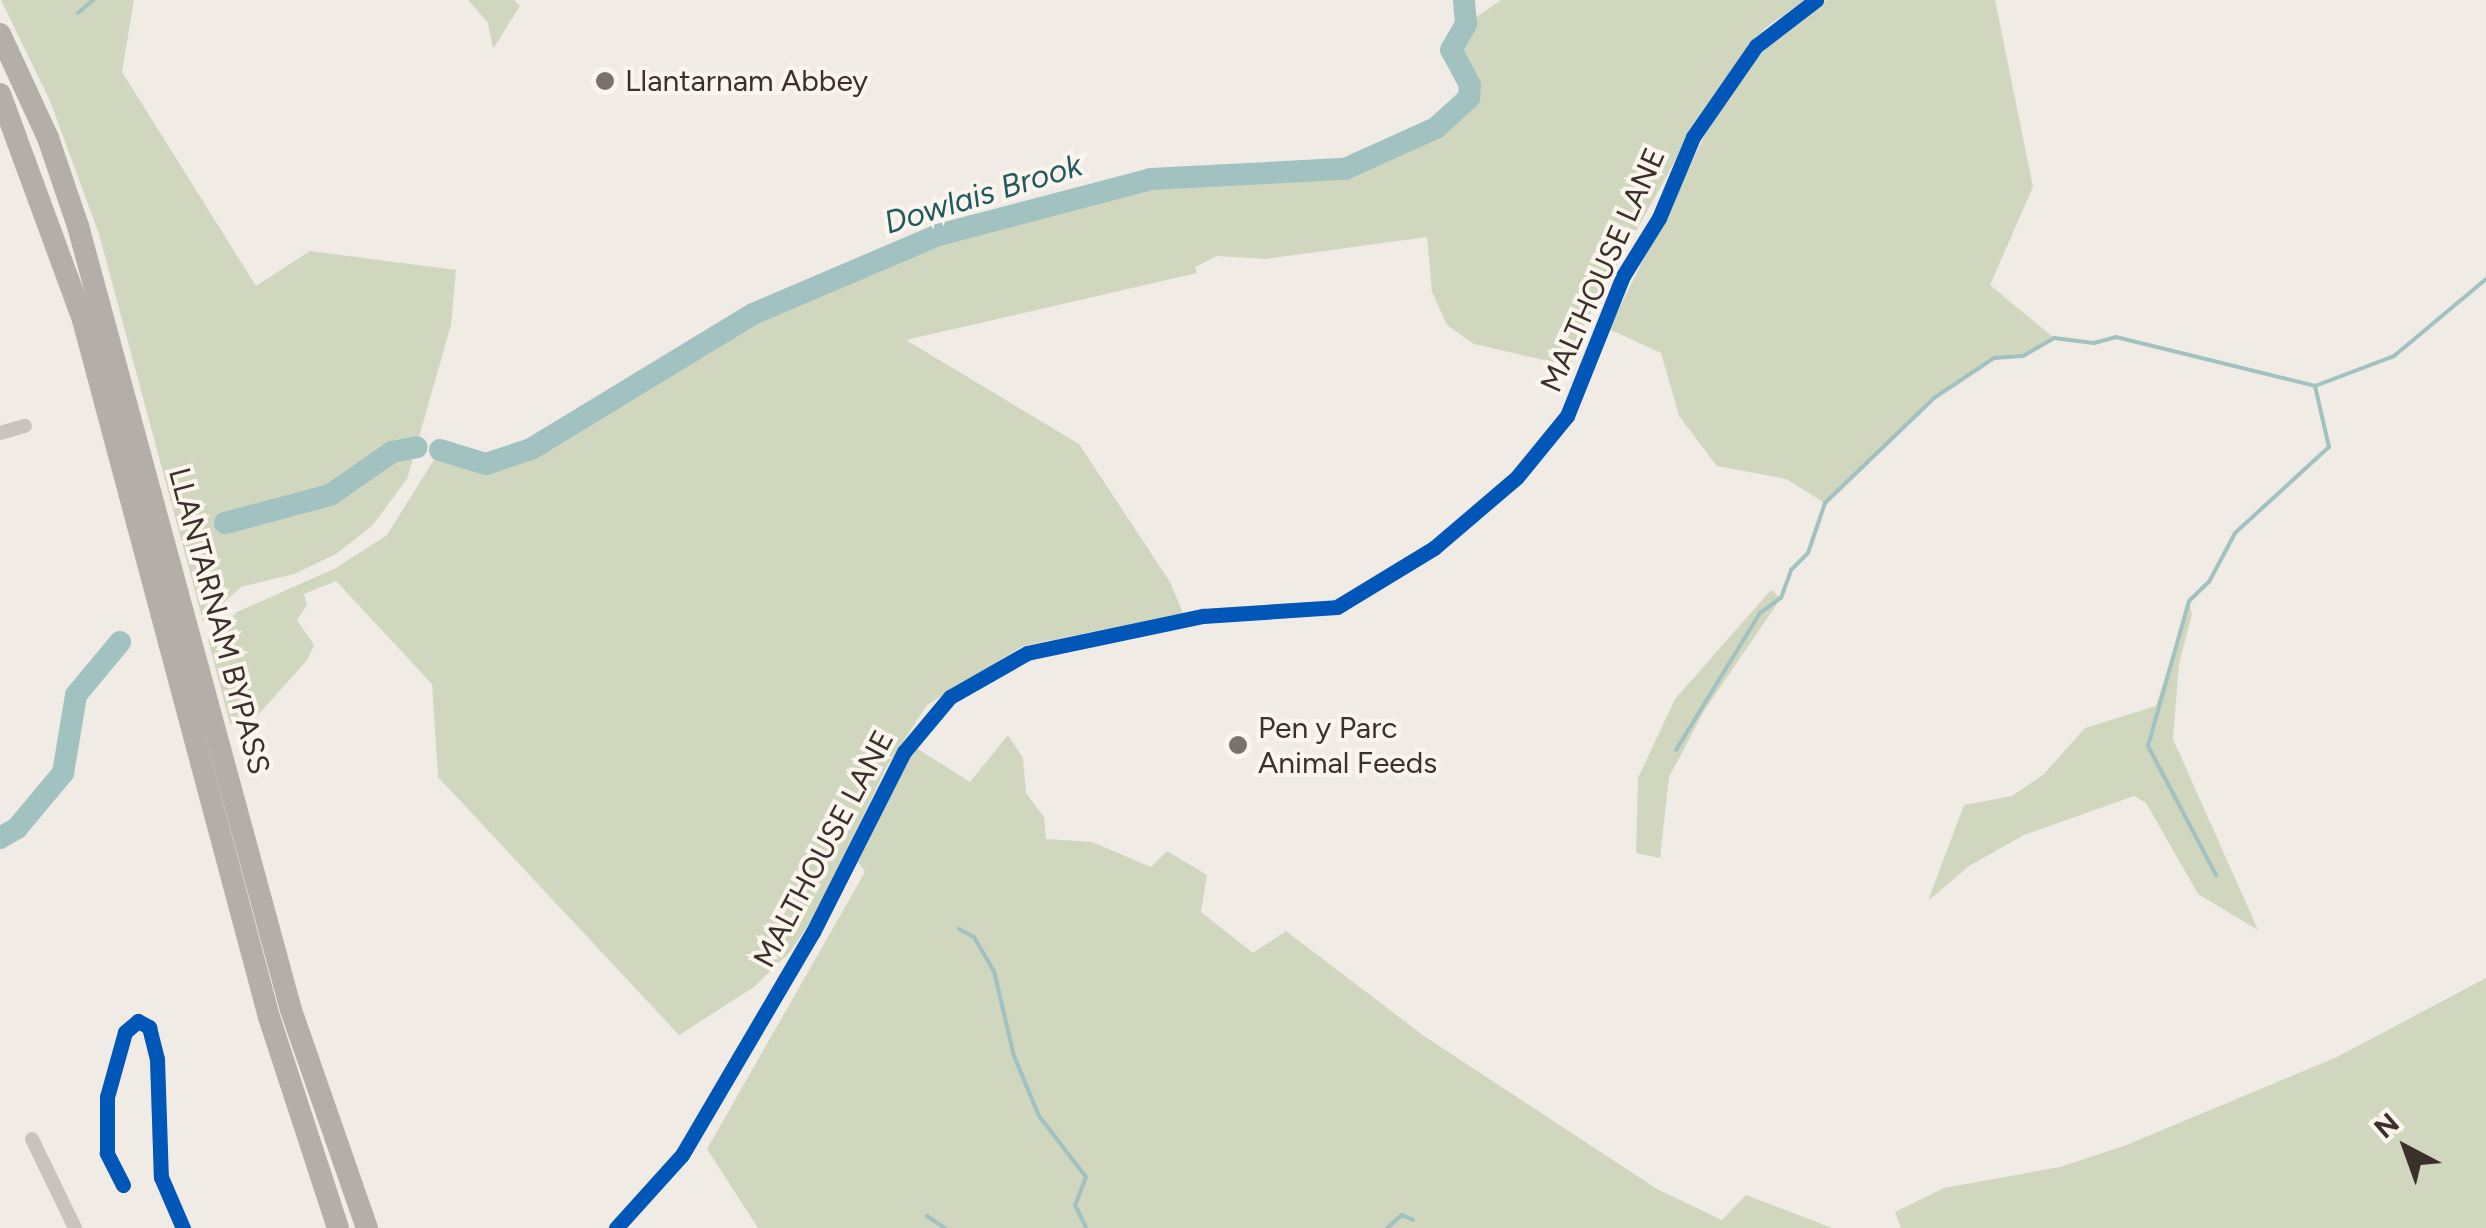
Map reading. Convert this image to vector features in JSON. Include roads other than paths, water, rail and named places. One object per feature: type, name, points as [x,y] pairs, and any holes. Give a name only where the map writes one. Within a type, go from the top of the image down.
[{"type":"highway","name":"LLANTARNAM BYPASS","points":[[0,34],[48,138],[94,278],[291,1010],[367,1228]]},
{"type":"highway","name":"LLANTARNAM BYPASS","points":[[0,94],[83,320],[268,1017],[338,1228]]},
{"type":"street","name":"MALTHOUSE LANE","points":[[616,1228],[682,1155],[813,932],[904,752],[950,697],[1027,652],[1203,616],[1337,607],[1434,548],[1517,478],[1567,416],[1623,276],[1658,218],[1693,137],[1756,46],[1816,0]]},
{"type":"street","points":[[0,433],[25,426]]},
{"type":"street","points":[[123,1185],[107,1153],[107,1097],[125,1032],[138,1022],[148,1027],[157,1059],[161,1177],[183,1228]]},
{"type":"street","points":[[32,1139],[75,1228]]},
{"type":"waterway","points":[[78,13],[93,0]]},
{"type":"waterway","name":"Dowlais Brook","points":[[440,450],[486,464],[531,449],[753,314],[938,235],[1151,179],[1345,169],[1436,128],[1469,98],[1470,85],[1451,50],[1466,24],[1464,0]]},
{"type":"waterway","points":[[2216,875],[2148,746],[2189,601],[2209,582],[2235,533],[2329,447],[2315,386],[2394,356],[2486,279]]},
{"type":"waterway","points":[[1676,750],[1760,613],[1781,598],[1791,570],[1808,553],[1825,503],[1934,398],[1994,358],[2023,356],[2054,338],[2094,343],[2116,337],[2315,386]]},
{"type":"waterway","name":"Dowlais Brook","points":[[225,523],[330,495],[392,452],[417,447]]},
{"type":"waterway","name":"Dowlais Brook","points":[[0,838],[17,828],[63,773],[76,695],[120,642]]},
{"type":"waterway","points":[[959,929],[974,937],[994,971],[1014,1056],[1039,1116],[1086,1177],[1075,1205],[1086,1228]]},
{"type":"waterway","points":[[1387,1228],[1402,1215],[1413,1220]]},
{"type":"waterway","points":[[927,1216],[945,1228]]},
{"type":"place","name":"Llantarnam Abbey","points":[[605,81]]},
{"type":"place","name":"Pen y Parc Animal Feeds","points":[[1238,745]]}]
